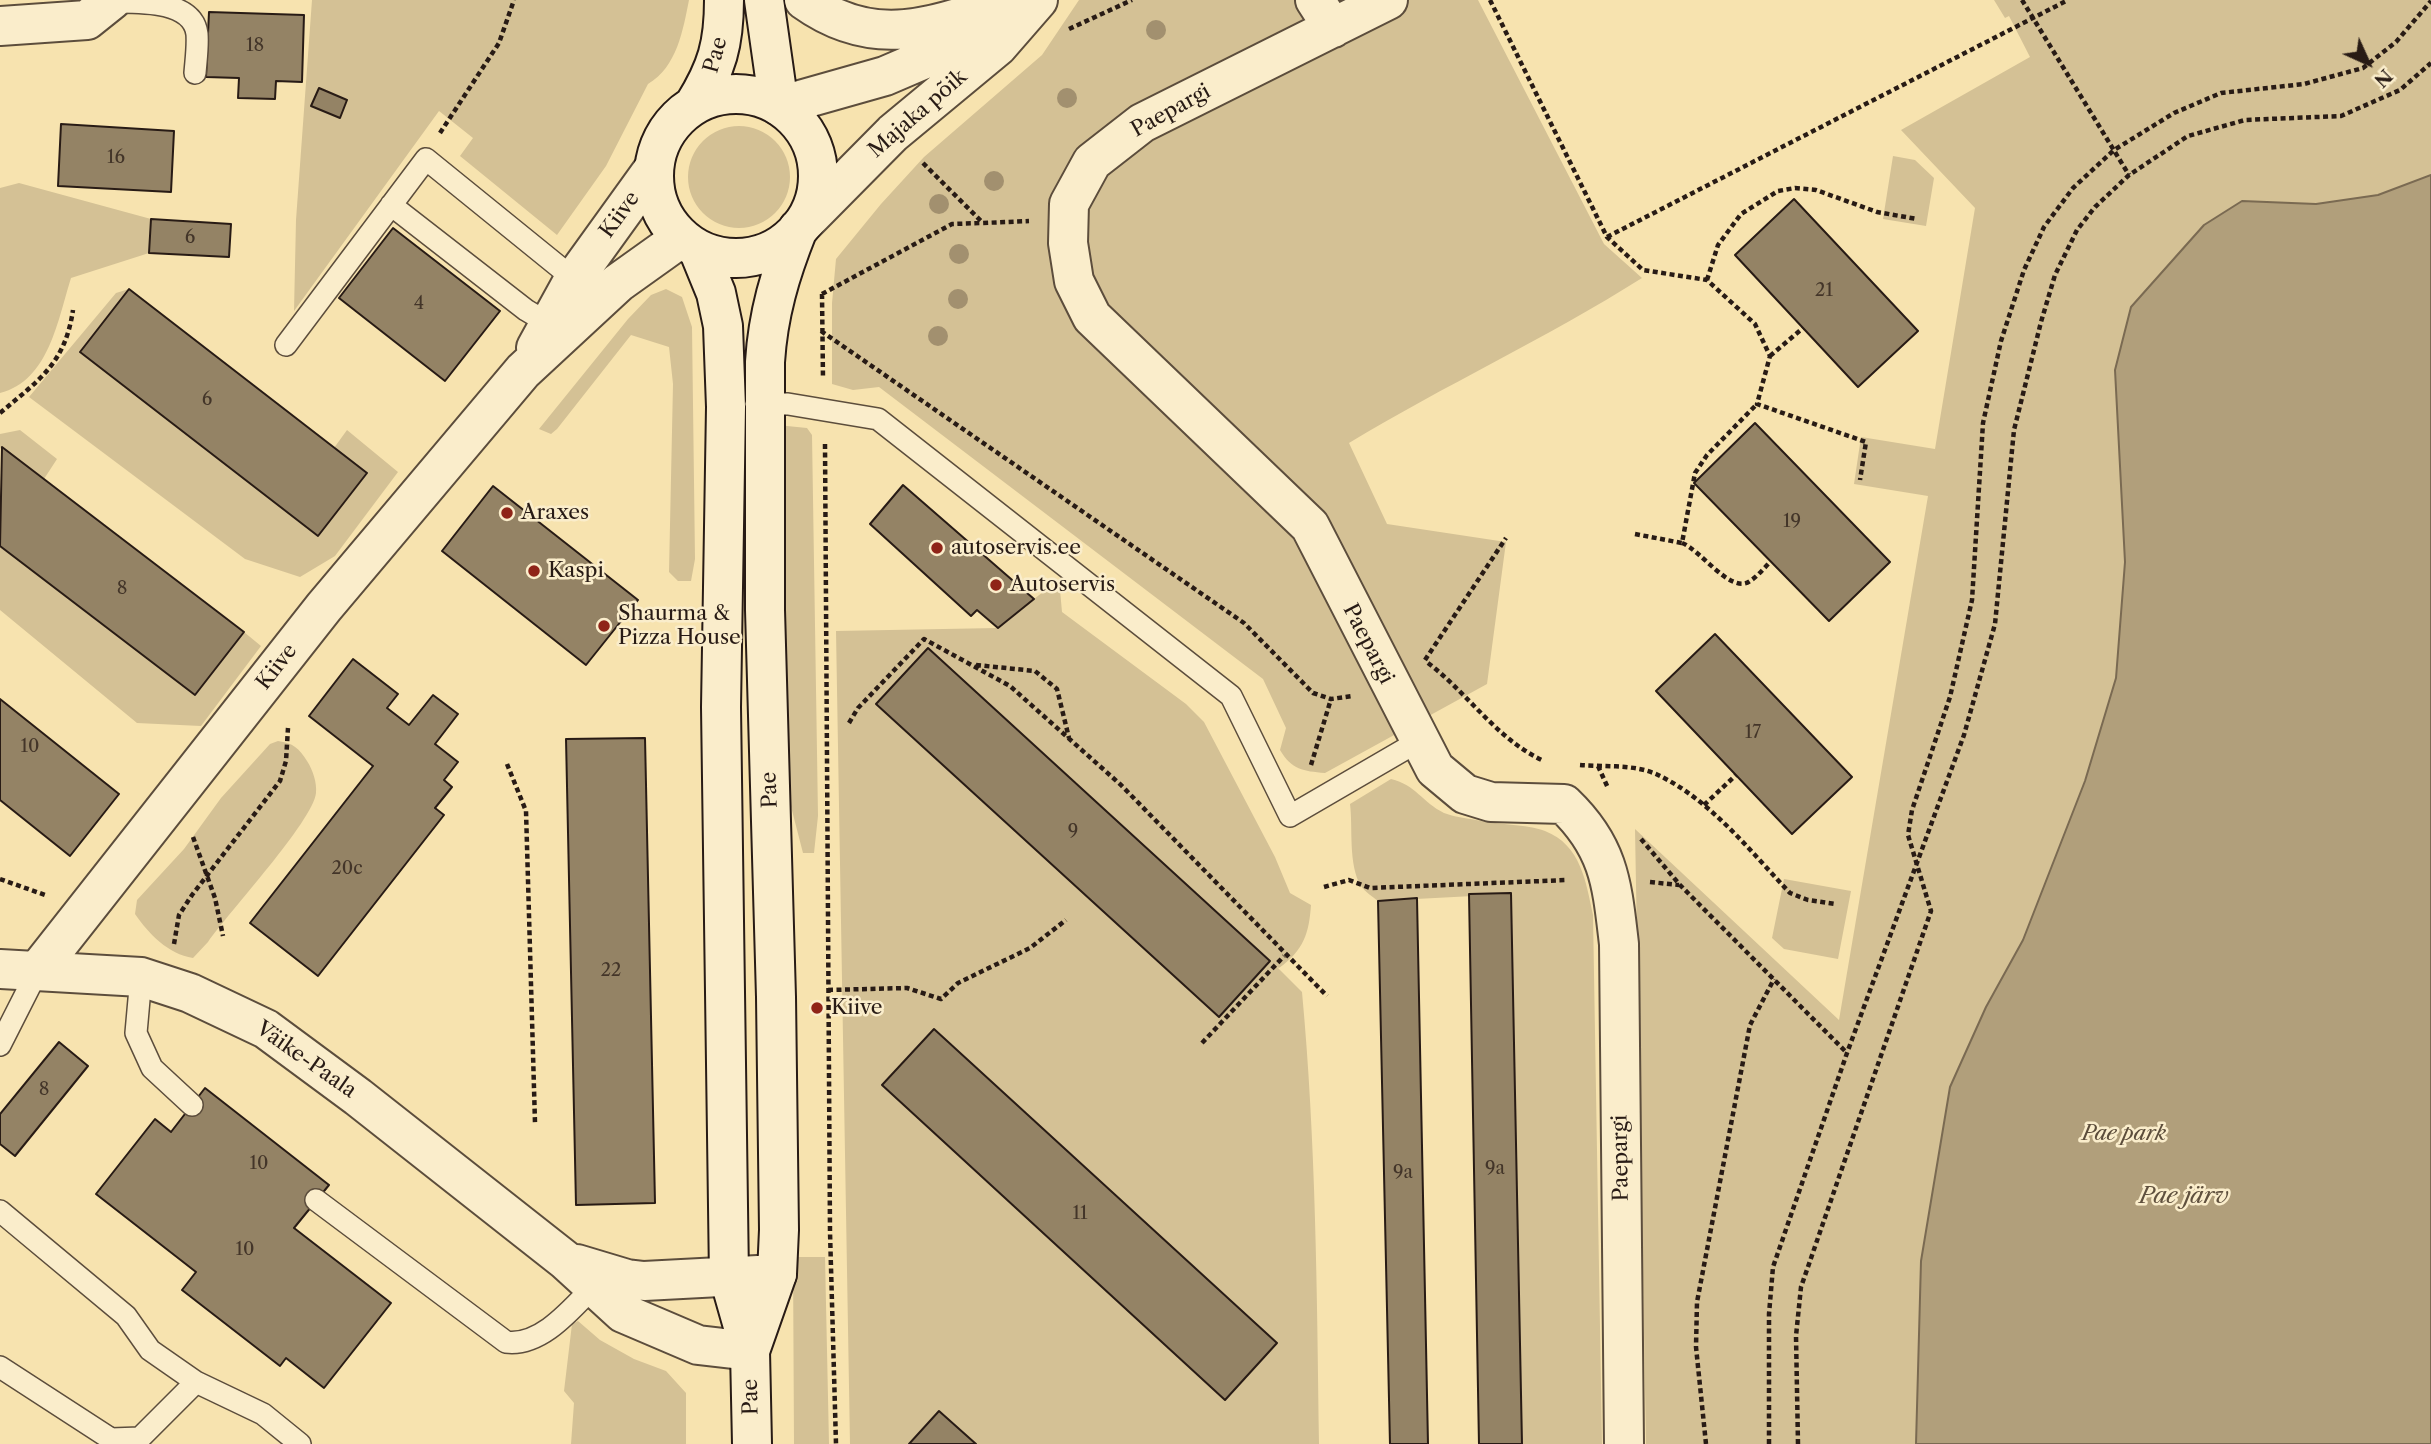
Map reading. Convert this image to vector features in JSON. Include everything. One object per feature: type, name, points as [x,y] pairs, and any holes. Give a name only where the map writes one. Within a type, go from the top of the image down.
[{"type":"street","name":"Pae","points":[[694,105],[712,76],[719,56],[724,0]]},
{"type":"street","points":[[764,0],[779,106]]},
{"type":"street","points":[[804,0],[830,18],[887,32],[938,25],[1008,0]]},
{"type":"street","name":"Majaka põik","points":[[779,106],[885,76],[948,49],[1008,0]]},
{"type":"street","name":"Majaka põik","points":[[798,229],[893,133],[998,46],[1038,0]]},
{"type":"street","name":"Paepargi","points":[[1388,0],[1324,14],[1142,123],[1092,162],[1069,204],[1068,243],[1074,281],[1092,317],[1310,526],[1384,676],[1435,769],[1465,794],[1491,802],[1564,804],[1585,824],[1611,880],[1619,944],[1624,1444]]},
{"type":"street","points":[[0,26],[87,20],[112,1]]},
{"type":"street","points":[[731,94],[756,97],[779,106],[804,130],[817,163],[815,198],[798,229],[775,248],[749,257],[712,255],[689,243],[659,207],[654,169],[667,132],[679,117],[694,105],[712,97],[731,94]]},
{"type":"street","name":"Kiive","points":[[523,371],[574,279],[654,169]]},
{"type":"street","name":"Pae","points":[[750,1351],[778,1274],[776,996],[765,610],[764,403],[767,326],[775,288],[798,229]]},
{"type":"street","name":"Pae","points":[[689,243],[716,293],[723,326],[726,407],[721,707],[729,1277],[750,1351],[752,1444]]},
{"type":"street","name":"Kiive","points":[[38,970],[324,607],[523,371],[618,283],[689,243]]},
{"type":"street","name":"Väike-Paala","points":[[0,969],[153,980],[237,1014],[295,1048],[565,1260],[599,1280],[623,1313],[698,1345],[750,1351]]},
{"type":"street","name":"Väike-Paala","points":[[599,1280],[644,1281],[778,1274]]},
{"type":"lane","points":[[112,1],[172,5],[189,15],[197,31],[195,73]]},
{"type":"lane","points":[[286,345],[426,159],[574,279]]},
{"type":"lane","points":[[391,205],[526,310],[548,323]]},
{"type":"lane","points":[[726,407],[764,403],[878,419],[1231,695],[1290,816],[1419,741]]},
{"type":"lane","points":[[0,1045],[38,970]]},
{"type":"lane","points":[[153,980],[136,1033],[152,1068],[192,1105]]},
{"type":"lane","points":[[316,1200],[506,1342],[520,1343],[547,1330],[599,1280]]},
{"type":"lane","points":[[0,1210],[126,1316],[150,1350],[196,1382],[263,1414],[300,1444]]},
{"type":"lane","points":[[0,1367],[111,1439],[141,1438],[196,1382]]},
{"type":"path","points":[[426,159],[448,118],[499,43],[514,0]]},
{"type":"path","points":[[1490,0],[1607,237],[1643,270],[1678,278],[1707,280],[1755,324],[1770,356]]},
{"type":"path","points":[[2022,0],[2129,175]]},
{"type":"path","points":[[1607,237],[2068,0]]},
{"type":"path","points":[[1798,1444],[1796,1336],[1801,1287],[1931,911],[1908,835],[1912,810],[1950,697],[1972,600],[1983,423],[2001,341],[2024,270],[2044,227],[2073,188],[2114,150],[2174,113],[2221,93],[2304,84],[2363,68],[2396,42],[2431,1]]},
{"type":"path","points":[[1769,1444],[1769,1314],[1773,1268],[1847,1053],[1964,736],[1995,624],[2014,430],[2055,275],[2077,230],[2095,207],[2129,175],[2188,136],[2245,120],[2341,116],[2400,90],[2431,63]]},
{"type":"path","points":[[922,161],[983,223]]},
{"type":"path","points":[[1707,280],[1717,245],[1741,214],[1778,191],[1795,188],[1816,190],[1877,212],[1917,219]]},
{"type":"path","points":[[822,294],[952,224],[1068,220]]},
{"type":"path","points":[[823,285],[821,331],[825,410],[830,1232],[837,1443]]},
{"type":"path","points":[[0,413],[46,374],[69,338],[73,310]]},
{"type":"path","points":[[1682,543],[1695,473],[1707,455],[1757,404],[1770,356],[1803,328]]},
{"type":"path","points":[[821,331],[1244,623],[1313,694],[1331,699],[1349,697],[1384,676],[1425,660],[1506,538]]},
{"type":"path","points":[[1757,404],[1866,442],[1860,480]]},
{"type":"path","points":[[1635,534],[1694,547],[1726,579],[1737,584],[1748,583],[1771,561]]},
{"type":"path","points":[[849,723],[858,708],[924,639],[1010,686],[1121,785],[1284,956],[1327,996]]},
{"type":"path","points":[[1425,660],[1450,679],[1480,713],[1517,745],[1542,760],[1555,762]]},
{"type":"path","points":[[972,665],[1035,671],[1057,689],[1069,738]]},
{"type":"path","points":[[1298,812],[1331,699]]},
{"type":"path","points":[[153,980],[179,915],[207,874],[280,781],[286,761],[288,728]]},
{"type":"path","points":[[507,764],[526,811],[535,1124]]},
{"type":"path","points":[[1568,764],[1655,774],[1704,805],[1790,893],[1808,900],[1836,904]]},
{"type":"path","points":[[1598,766],[1613,797]]},
{"type":"path","points":[[1704,805],[1736,775]]},
{"type":"path","points":[[171,801],[193,837],[207,874],[223,936]]},
{"type":"path","points":[[1639,836],[1680,885],[1847,1053]]},
{"type":"path","points":[[1324,887],[1349,880],[1370,888],[1611,880],[1680,885]]},
{"type":"path","points":[[828,990],[907,988],[941,999],[958,983],[1030,948],[1066,920]]},
{"type":"path","points":[[1202,1043],[1284,956]]},
{"type":"path","points":[[1706,1444],[1696,1347],[1698,1302],[1750,1025],[1774,979]]},
{"type":"green space","points":[[312,0],[689,0],[681,35],[672,58],[658,77],[648,84],[606,166],[557,235],[460,156],[473,138],[439,111],[294,311],[296,220]]},
{"type":"green space","points":[[1079,0],[1478,0],[1604,244],[1642,278],[1570,321],[1349,443],[1387,524],[1506,542],[1487,684],[1325,773],[1294,766],[1280,750],[1286,728],[1263,679],[879,387],[853,390],[832,384],[832,303],[836,259],[924,157],[1042,55]]},
{"type":"green space","name":"Pae park","points":[[1994,0],[2431,0],[2431,1444],[1646,1444],[1635,829],[1839,1020],[1928,496],[1854,484],[1861,437],[1935,449],[1975,208],[1901,130],[2030,57],[2009,16],[2005,18]]},
{"type":"green space","points":[[739,126],[768,134],[782,148],[790,177],[782,206],[768,220],[739,228],[710,220],[696,206],[688,177],[696,148],[710,134]]},
{"type":"green space","points":[[1893,156],[1915,160],[1934,178],[1926,226],[1883,219]]},
{"type":"green space","points":[[19,183],[151,219],[149,253],[71,278],[56,329],[41,362],[30,376],[17,386],[0,393],[0,188]]},
{"type":"green space","points":[[129,289],[80,352],[318,536],[367,474],[334,448],[347,430],[398,472],[335,556],[300,577],[245,559],[29,397],[116,293]]},
{"type":"green space","points":[[666,289],[682,297],[692,327],[695,559],[691,581],[678,581],[669,572],[673,384],[669,347],[631,335],[557,429],[551,434],[539,429],[628,319],[651,295]]},
{"type":"green space","points":[[777,425],[807,428],[812,435],[818,816],[814,853],[803,853],[788,795]]},
{"type":"green space","points":[[20,430],[57,459],[44,479],[2,447],[0,449],[0,434]]},
{"type":"green space","points":[[0,546],[195,695],[244,632],[261,646],[201,726],[137,723],[0,610]]},
{"type":"green space","points":[[1060,590],[1062,612],[1186,704],[1204,722],[1275,857],[1290,893],[1311,905],[1307,932],[1300,948],[1279,968],[1276,966],[1302,992],[1313,1161],[1319,1444],[850,1444],[836,631],[997,628],[1043,592]]},
{"type":"green space","points":[[278,741],[295,747],[309,765],[316,789],[311,806],[286,845],[193,958],[167,948],[146,929],[135,914],[137,900],[184,849],[221,798],[270,744]]},
{"type":"green space","points":[[1391,779],[1407,785],[1436,809],[1448,814],[1484,822],[1529,827],[1557,837],[1574,855],[1584,878],[1593,915],[1602,1444],[1522,1444],[1511,894],[1378,901],[1365,890],[1354,868],[1350,804]]},
{"type":"green space","points":[[1784,879],[1851,891],[1838,959],[1784,949],[1772,938]]},
{"type":"green space","points":[[793,1257],[825,1257],[829,1444],[794,1444]]},
{"type":"green space","points":[[578,1321],[600,1340],[634,1359],[666,1371],[686,1393],[686,1444],[571,1444],[574,1403],[564,1391],[572,1324]]},
{"type":"water","name":"Pae järv","points":[[2431,175],[2431,1444],[1916,1444],[1921,1261],[1950,1087],[1986,1007],[2023,940],[2085,781],[2116,678],[2125,562],[2115,370],[2131,307],[2204,225],[2242,201],[2316,204],[2378,195]]},
{"type":"building","points":[[209,12],[304,15],[302,82],[276,81],[275,99],[238,98],[239,78],[206,77]]},
{"type":"building","points":[[319,88],[347,100],[340,118],[311,106]]},
{"type":"building","points":[[61,124],[174,131],[171,192],[58,186]]},
{"type":"building","points":[[1794,199],[1918,331],[1858,387],[1735,255]]},
{"type":"building","points":[[151,219],[231,224],[229,257],[149,253]]},
{"type":"building","points":[[393,228],[500,311],[445,381],[339,298]]},
{"type":"building","points":[[129,289],[367,473],[318,536],[80,352]]},
{"type":"building","points":[[1755,423],[1890,562],[1829,621],[1694,483]]},
{"type":"building","points":[[2,447],[244,632],[195,695],[0,546]]},
{"type":"building","name":"autoservis.ee","points":[[903,485],[1034,599],[998,628],[977,610],[971,616],[870,524]]},
{"type":"building","name":"Kaspi","points":[[493,486],[638,600],[586,665],[442,551]]},
{"type":"building","points":[[1715,634],[1852,777],[1792,834],[1656,691]]},
{"type":"building","points":[[928,648],[1270,961],[1219,1017],[876,704]]},
{"type":"building","points":[[353,659],[398,694],[387,708],[409,725],[433,695],[458,714],[435,744],[458,762],[444,780],[452,787],[435,808],[444,815],[318,976],[250,923],[373,766],[309,716]]},
{"type":"building","points":[[0,699],[119,794],[70,856],[0,800]]},
{"type":"building","points":[[645,738],[655,1203],[576,1205],[566,739]]},
{"type":"building","points":[[1511,893],[1522,1444],[1479,1444],[1469,894]]},
{"type":"building","points":[[1417,898],[1428,1444],[1390,1444],[1378,901]]},
{"type":"building","points":[[934,1029],[1277,1343],[1225,1400],[882,1085]]},
{"type":"building","points":[[59,1042],[88,1066],[15,1156],[0,1144],[0,1114]]},
{"type":"building","points":[[205,1088],[329,1185],[294,1228],[391,1303],[324,1388],[286,1358],[280,1366],[182,1290],[196,1272],[96,1194],[155,1119],[171,1132]]},
{"type":"building","points":[[939,1411],[976,1444],[909,1444]]},
{"type":"place","name":"Araxes","points":[[507,513]]},
{"type":"place","name":"autoservis.ee","points":[[937,548]]},
{"type":"place","name":"Kaspi","points":[[534,571]]},
{"type":"place","name":"Autoservis","points":[[996,585]]},
{"type":"place","name":"Shaurma & Pizza House","points":[[604,626]]},
{"type":"place","name":"Kiive","points":[[817,1008]]}]
